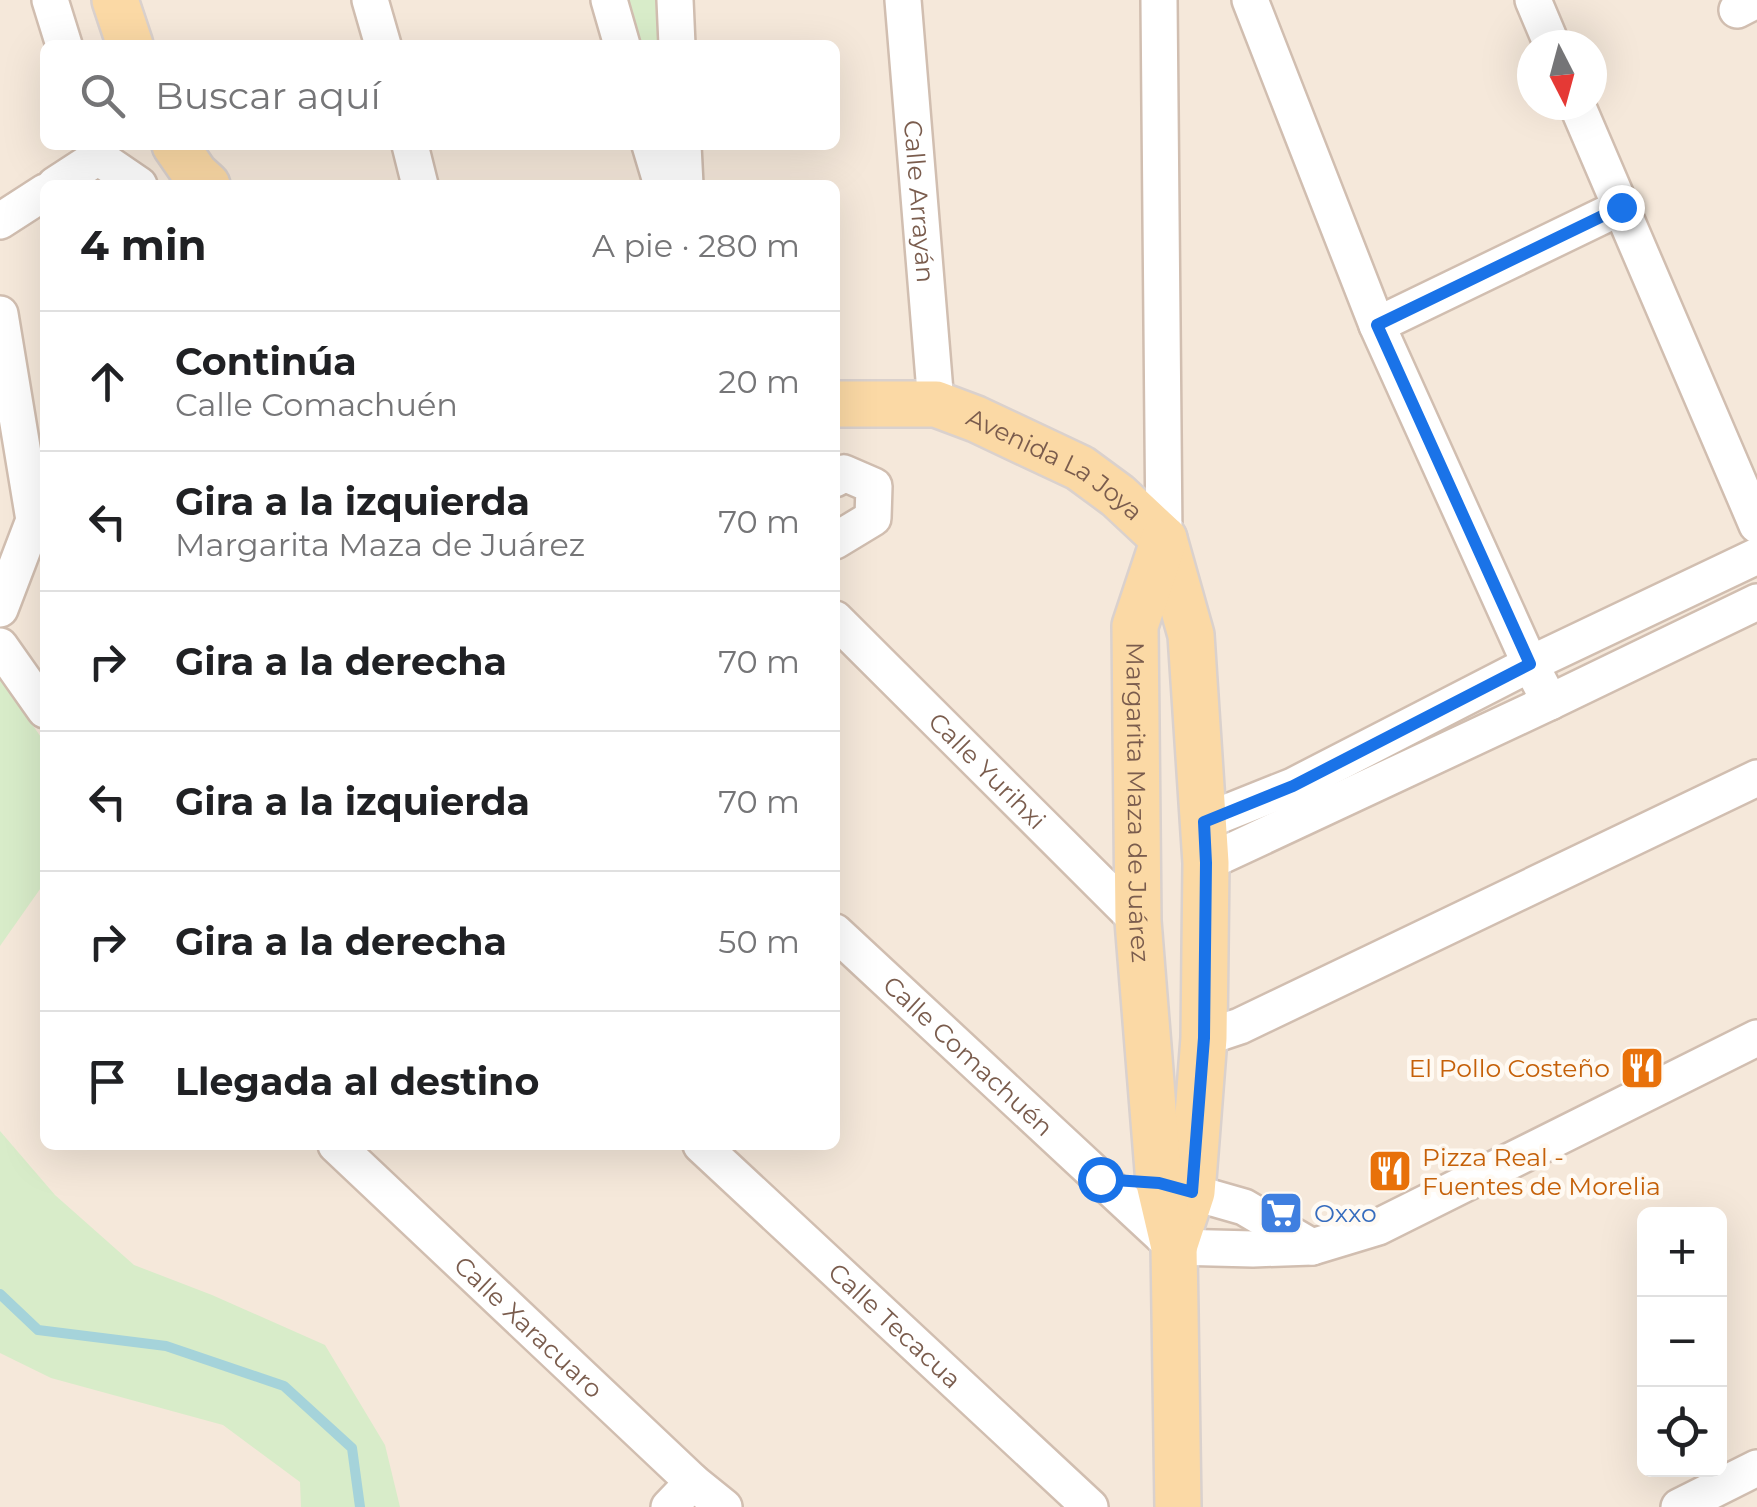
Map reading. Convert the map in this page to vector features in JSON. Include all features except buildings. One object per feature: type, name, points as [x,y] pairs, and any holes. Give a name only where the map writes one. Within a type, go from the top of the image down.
[{"type":"main road","points":[[116,0],[128,40]]},
{"type":"main road","name":"Avenida La Joya","points":[[840,404],[936,404],[976,418],[1080,468],[1118,496],[1164,539],[1191,635]]},
{"type":"main road","name":"Margarita Maza de Juárez","points":[[1164,539],[1135,626],[1138,921],[1176,1187]]},
{"type":"main road","name":"Margarita Maza de Juárez","points":[[1178,1507],[1176,1187],[1204,1038],[1204,843],[1191,635]]},
{"type":"street","points":[[50,0],[62,40]]},
{"type":"street","points":[[370,0],[381,40]]},
{"type":"street","points":[[608,0],[620,40]]},
{"type":"street","points":[[674,0],[677,40]]},
{"type":"street","name":"Calle Arrayán","points":[[902,0],[936,404]]},
{"type":"street","name":"Margarita Maza de Juárez","points":[[1160,0],[1164,539]]},
{"type":"street","points":[[1250,0],[1377,325],[1550,702]]},
{"type":"street","points":[[1532,0],[1545,30]]},
{"type":"street","points":[[1583,120],[1757,524]]},
{"type":"street","points":[[411,150],[419,180]]},
{"type":"street","points":[[652,150],[660,180]]},
{"type":"street","points":[[683,150],[685,180]]},
{"type":"street","points":[[61,180],[96,151],[133,180]]},
{"type":"street","points":[[0,221],[40,195]]},
{"type":"street","points":[[1377,325],[1621,207]]},
{"type":"street","points":[[0,314],[34,520],[0,609]]},
{"type":"street","points":[[840,476],[844,473],[874,486],[874,502],[873,518],[840,538]]},
{"type":"street","points":[[1204,843],[1293,786],[1530,664],[1757,556]]},
{"type":"street","points":[[1204,843],[1550,702],[1757,602]]},
{"type":"street","name":"Calle Yurihxi","points":[[840,624],[1138,921]]},
{"type":"street","points":[[0,646],[40,703]]},
{"type":"street","points":[[1204,1038],[1240,1026],[1757,778]]},
{"type":"street","name":"Calle Comachuén","points":[[840,937],[1174,1247]]},
{"type":"street","points":[[1174,1247],[1312,1247],[1378,1227],[1757,1038]]},
{"type":"street","name":"Calle Xaracuaro","points":[[341,1150],[681,1495],[724,1507]]},
{"type":"street","name":"Calle Tecacua","points":[[706,1150],[1090,1507]]},
{"type":"street","points":[[1100,1179],[1176,1187],[1244,1207],[1312,1247]]},
{"type":"street","points":[[1679,1507],[1757,1468]]},
{"type":"shaded area","points":[[0,0],[1757,0],[1757,1507],[0,1507]]},
{"type":"green space","points":[[620,0],[668,0],[670,40],[632,40]]},
{"type":"green space","points":[[0,678],[40,736],[40,889],[0,946]]},
{"type":"green space","points":[[0,1131],[55,1195],[134,1265],[325,1345],[385,1445],[400,1507],[301,1507],[300,1482],[223,1425],[51,1378],[0,1353]]},
{"type":"waterway","points":[[0,1294],[38,1330],[166,1346],[284,1386],[352,1448],[360,1507]]},
{"type":"place","name":"El Pollo Costeño","points":[[1642,1068]]},
{"type":"place","name":"Pizza Real - Fuentes de Morelia","points":[[1390,1171]]},
{"type":"place","name":"Oxxo","points":[[1281,1213]]},
{"type":"route","points":[[1100,1179],[1159,1183],[1192,1192],[1204,1038],[1204,822],[1293,786],[1530,664],[1377,325],[1621,207]]}]
